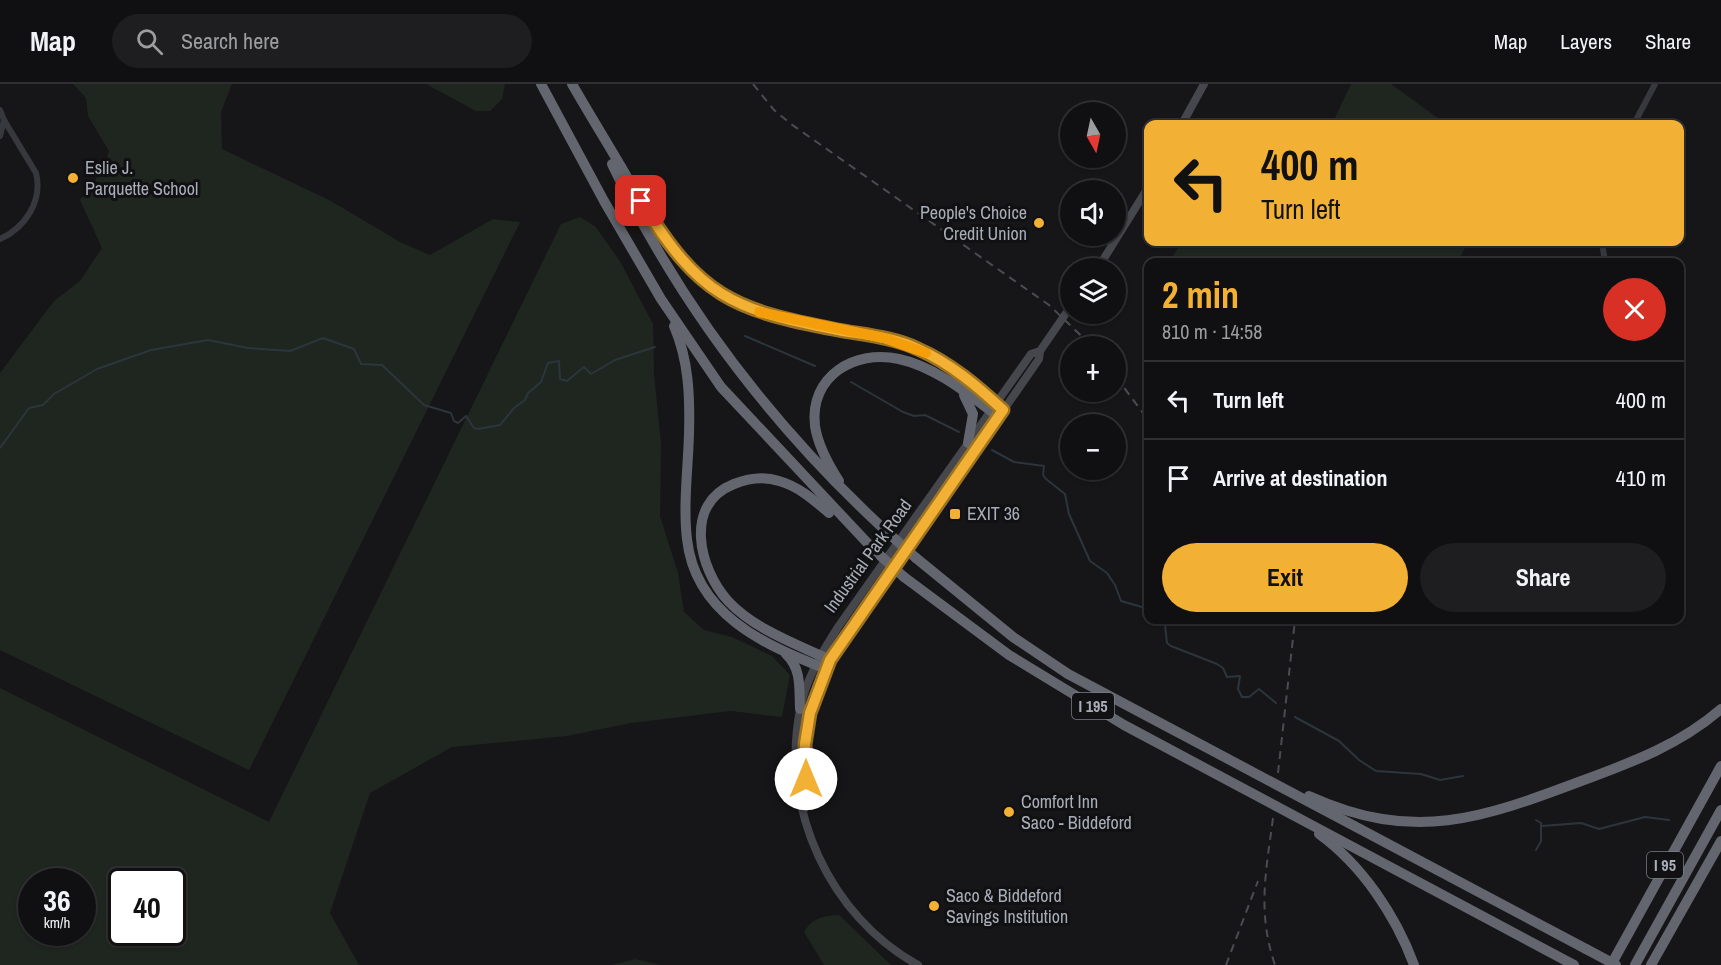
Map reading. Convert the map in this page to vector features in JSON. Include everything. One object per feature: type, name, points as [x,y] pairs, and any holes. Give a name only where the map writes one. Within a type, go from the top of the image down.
[{"type":"highway","name":"I 195","points":[[540,84],[661,299],[721,387],[874,550],[904,576],[1019,661],[1133,730],[1294,817]]},
{"type":"highway","name":"I 195","points":[[572,84],[625,190],[697,314],[768,408],[824,473],[916,558],[1013,636],[1068,674],[1254,772]]},
{"type":"highway","points":[[584,104],[662,235],[685,264],[713,289],[740,305],[772,317],[884,338],[917,348],[965,377],[997,410]]},
{"type":"highway","points":[[661,299],[679,338],[689,384],[687,537],[692,561],[702,585],[724,614],[749,634],[776,647],[823,663]]},
{"type":"highway","points":[[851,498],[830,467],[815,426],[818,396],[831,375],[854,360],[882,357],[919,365],[997,410]]},
{"type":"highway","points":[[953,385],[965,396],[972,408],[973,424],[968,443]]},
{"type":"highway","points":[[823,663],[751,620],[723,594],[707,569],[701,548],[701,531],[705,514],[711,503],[730,486],[756,478],[780,481],[816,501],[874,550]]},
{"type":"highway","points":[[776,647],[795,665],[799,677],[800,710]]},
{"type":"highway","points":[[1254,772],[1329,804],[1365,815],[1417,822],[1463,819],[1504,810],[1642,759],[1681,738],[1721,709]]},
{"type":"highway","name":"I 95","points":[[1611,965],[1721,766]]},
{"type":"highway","points":[[1254,772],[1338,819],[1616,965]]},
{"type":"highway","name":"I 95","points":[[1635,965],[1721,810]]},
{"type":"highway","points":[[1294,817],[1325,839],[1369,884],[1396,925],[1414,965]]},
{"type":"highway","points":[[1294,817],[1574,965]]},
{"type":"highway","points":[[1651,965],[1720,843]]},
{"type":"main road","points":[[1184,120],[1204,84]]},
{"type":"main road","points":[[1104,258],[1144,194]]},
{"type":"main road","name":"Industrial Park Road","points":[[918,965],[873,932],[837,890],[819,857],[804,809],[798,798],[795,768],[800,710],[838,627],[968,443],[1039,359],[1040,351],[1060,322]]},
{"type":"main road","name":"Industrial Park Road","points":[[804,809],[807,726],[823,663],[997,410]]},
{"type":"street","points":[[1636,120],[1655,84]]},
{"type":"street","points":[[0,110],[38,181],[26,221],[16,231],[0,239]]},
{"type":"street","points":[[0,136],[4,120]]},
{"type":"shaded area","points":[[73,84],[232,84],[221,112],[222,149],[331,201],[400,242],[430,255],[493,219],[520,222],[249,770],[0,650],[0,373],[54,301],[80,281],[102,248],[80,200],[104,168],[109,151],[88,116],[86,98]]},
{"type":"shaded area","points":[[426,84],[505,84],[502,99],[490,111],[476,111]]},
{"type":"shaded area","points":[[1351,84],[1391,84],[1440,120],[1334,120]]},
{"type":"shaded area","points":[[580,217],[596,227],[621,263],[653,324],[654,374],[661,443],[660,516],[678,573],[684,612],[704,630],[732,637],[772,656],[790,675],[782,717],[731,711],[631,723],[567,736],[452,747],[370,793],[330,913],[359,965],[0,965],[0,688],[269,822],[561,224]]},
{"type":"shaded area","points":[[1179,246],[1466,246],[1460,258],[1172,258]]},
{"type":"shaded area","points":[[839,915],[891,965],[824,965],[804,932],[818,919]]},
{"type":"shaded area","points":[[635,959],[661,965],[612,965]]},
{"type":"waterway","points":[[745,336],[815,366]]},
{"type":"waterway","points":[[0,448],[29,408],[43,405],[54,394],[97,369],[151,350],[208,340],[248,348],[290,351],[323,338],[354,349],[361,364],[382,365],[424,405],[451,413],[454,421],[458,423],[466,416],[474,428],[478,429],[500,425],[514,408],[525,400],[528,393],[541,382],[548,363],[559,361],[560,379],[567,381],[584,367],[591,374],[615,360],[655,347]]},
{"type":"waterway","points":[[851,382],[903,412],[914,416],[925,415],[959,432]]},
{"type":"waterway","points":[[992,450],[1014,462],[1044,466],[1043,475],[1065,494],[1069,514],[1090,561],[1107,573],[1121,601],[1144,608]]},
{"type":"waterway","points":[[1164,624],[1167,643],[1171,646],[1217,664],[1223,668],[1227,677],[1240,676],[1238,689],[1242,697],[1249,697],[1259,689],[1276,703]]},
{"type":"waterway","points":[[1295,717],[1339,741],[1359,760],[1376,771],[1421,774],[1440,780],[1463,776]]},
{"type":"waterway","points":[[1542,826],[1581,823],[1599,829],[1645,817],[1669,820]]},
{"type":"waterway","points":[[1536,820],[1541,823],[1541,841],[1536,850]]},
{"type":"railway","points":[[753,84],[774,110],[791,124],[1049,305],[1082,336]]},
{"type":"railway","points":[[1126,390],[1144,414]]},
{"type":"railway","points":[[1278,773],[1295,624]]},
{"type":"railway","points":[[1273,818],[1266,874],[1265,909],[1269,946],[1275,965]]},
{"type":"railway","points":[[1226,965],[1258,881]]},
{"type":"slow traffic","points":[[759,312],[786,320],[884,338],[926,353]]},
{"type":"place","name":"Eslie J. Parquette School","points":[[73,178]]},
{"type":"place","name":"People's Choice Credit Union","points":[[1039,223]]},
{"type":"place","name":"EXIT 36","points":[[955,514]]},
{"type":"place","name":"Comfort Inn Saco - Biddeford","points":[[1009,812]]},
{"type":"place","name":"Saco & Biddeford Savings Institution","points":[[934,906]]},
{"type":"route","points":[[641,201],[673,251],[713,289],[726,297],[772,317],[884,338],[917,348],[972,382],[1003,410],[830,660],[813,701],[807,726],[806,779]]}]
